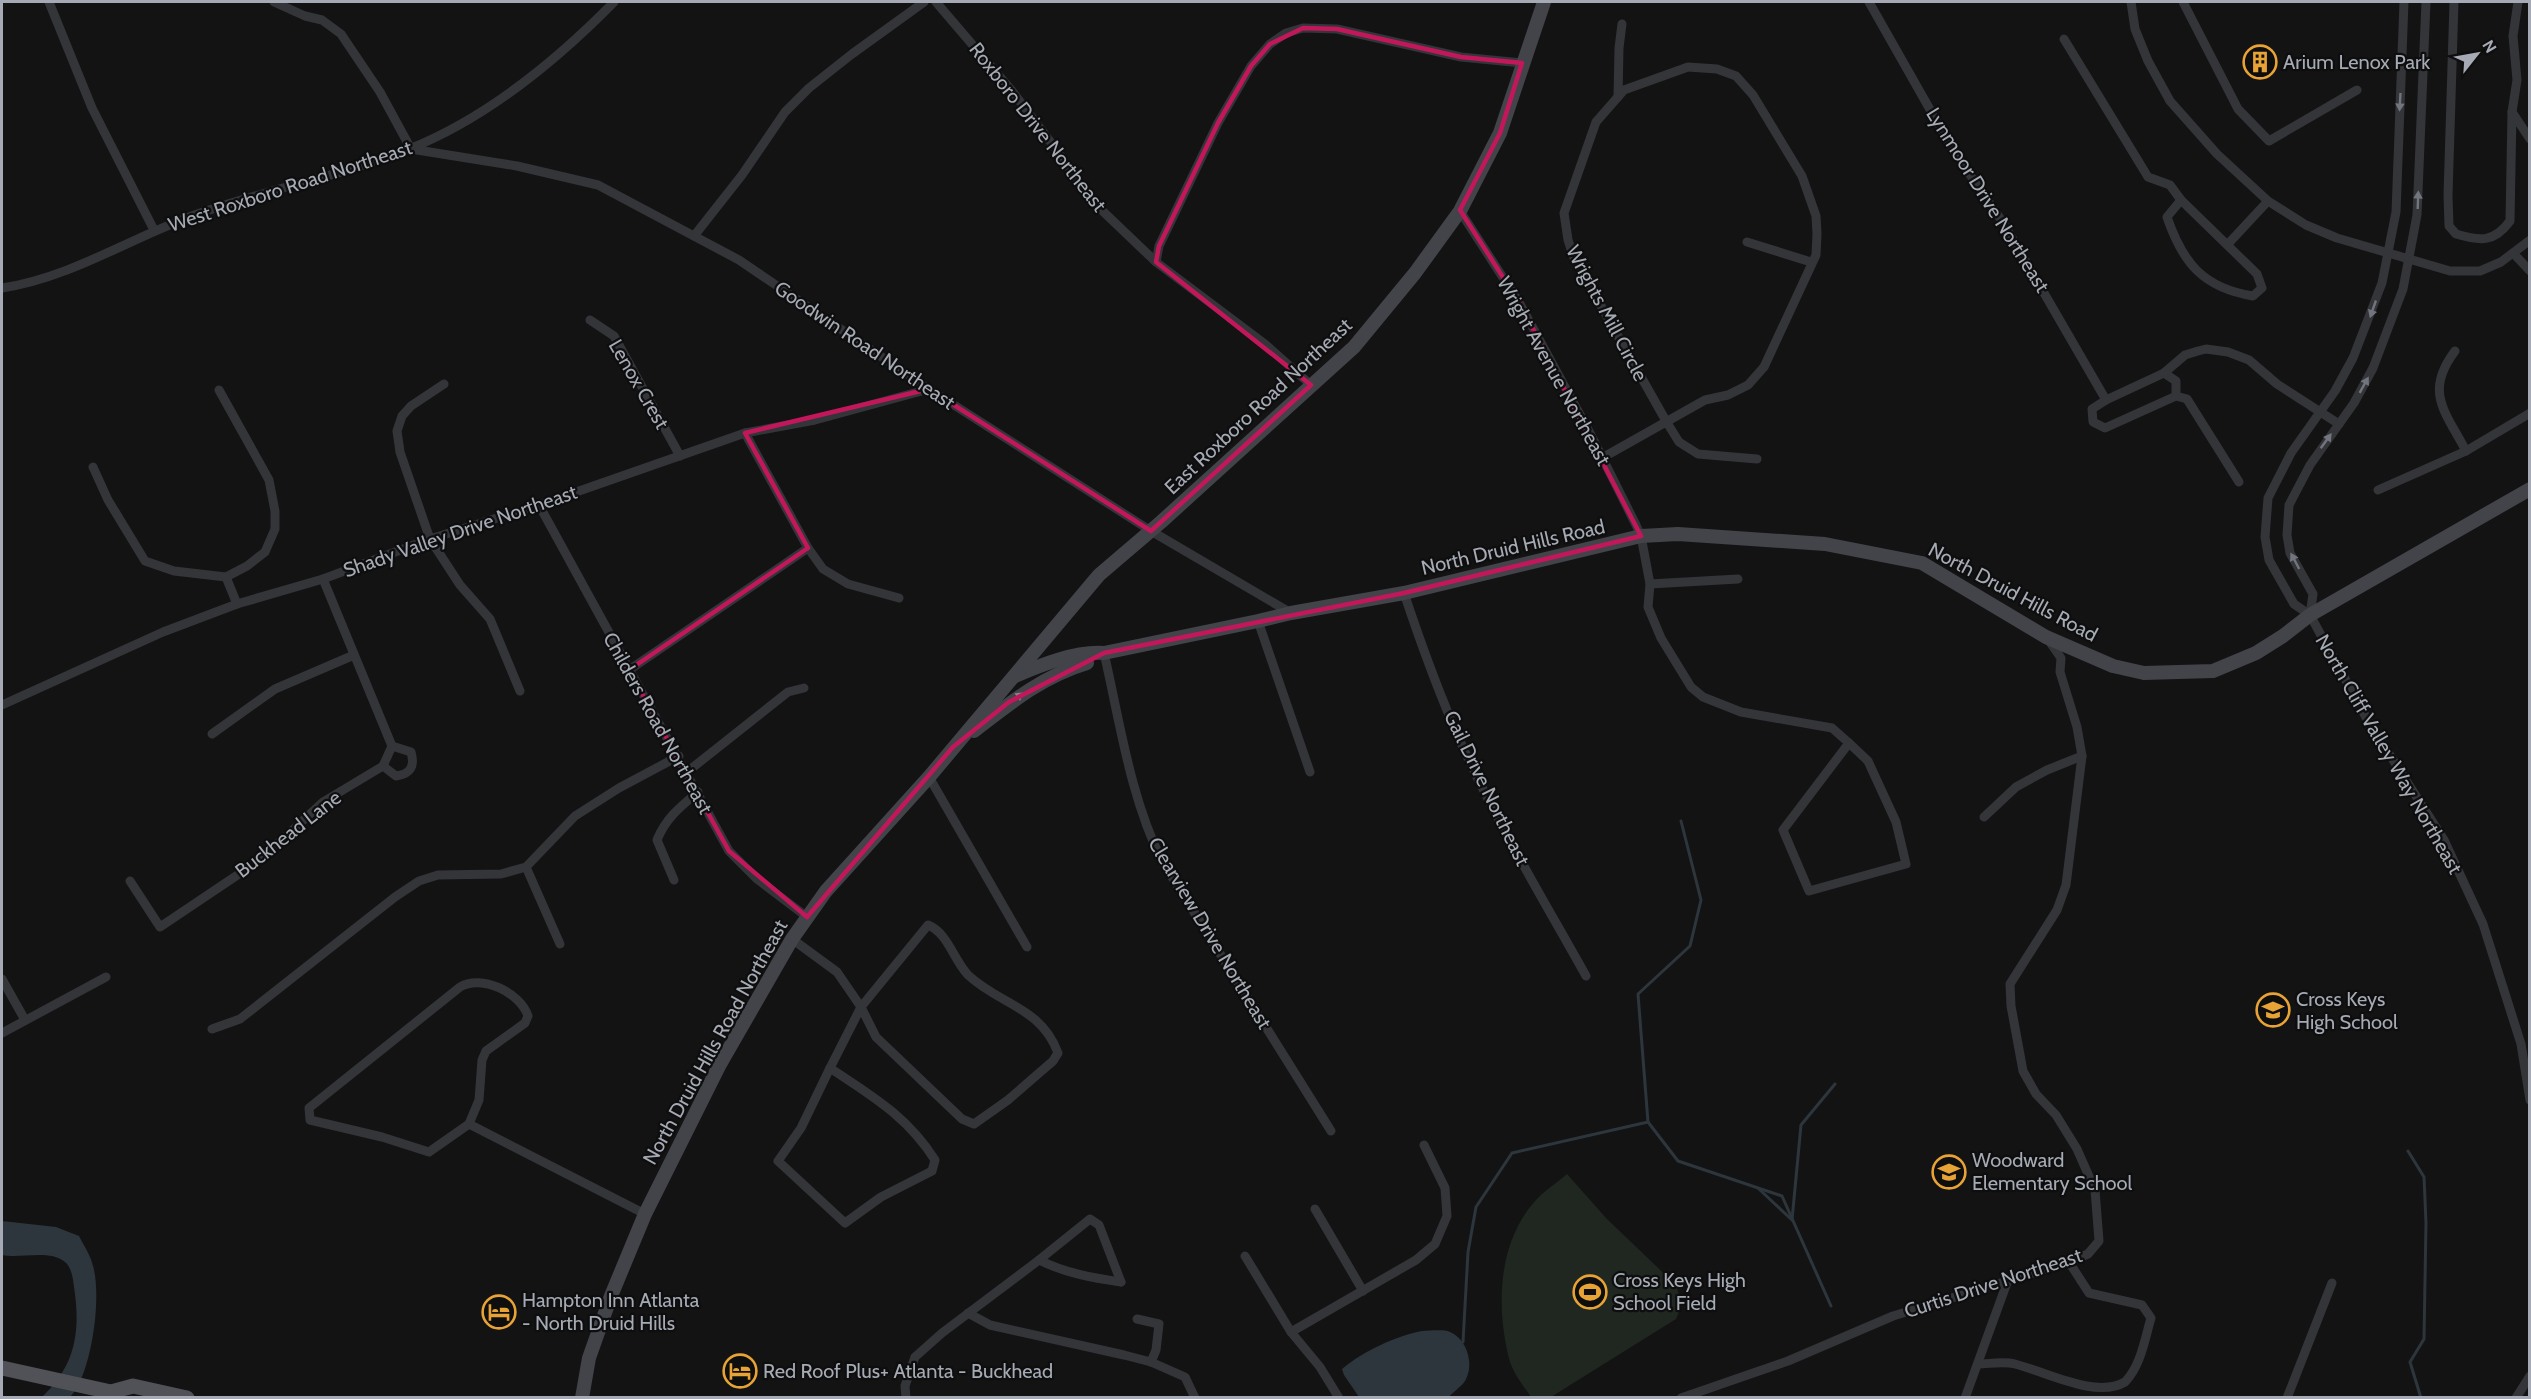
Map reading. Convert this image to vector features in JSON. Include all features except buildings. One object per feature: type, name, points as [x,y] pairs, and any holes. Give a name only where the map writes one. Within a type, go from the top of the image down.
[{"type":"main road","name":"East Roxboro Road Northeast","points":[[1013,677],[1099,575],[1151,531],[1354,347],[1415,273],[1460,211],[1500,133],[1544,2]]},
{"type":"main road","name":"North Druid Hills Road","points":[[1013,677],[1049,664],[1094,652],[1104,652],[1291,613],[1404,593],[1641,537],[1683,534],[1825,544],[1922,563],[2046,637],[2113,666],[2144,673],[2213,671],[2256,653],[2310,615],[2529,489]]},
{"type":"main road","name":"North Druid Hills Road Northeast","points":[[953,747],[1028,690],[1072,667],[1096,660],[1104,652]]},
{"type":"main road","name":"North Druid Hills Road Northeast","points":[[582,1398],[589,1358],[613,1289],[645,1214],[719,1066],[792,939],[826,891],[929,777],[1013,677]]},
{"type":"main road","points":[[7,1369],[114,1395],[133,1386],[187,1398]]},
{"type":"street","points":[[49,2],[92,108],[154,231]]},
{"type":"street","points":[[274,2],[305,16],[322,20],[341,34],[380,92],[411,149]]},
{"type":"street","name":"West Roxboro Road Northeast","points":[[2,288],[27,283],[81,264],[154,231],[221,206],[411,149],[462,123],[498,101],[556,56],[614,2]]},
{"type":"street","points":[[694,236],[742,175],[786,112],[809,88],[924,2]]},
{"type":"street","name":"Roxboro Drive Northeast","points":[[936,2],[1012,91],[1090,199],[1156,262],[1264,344],[1311,385]]},
{"type":"street","name":"Lynmoor Drive Northeast","points":[[1869,2],[1953,150],[2004,224],[2106,400]]},
{"type":"street","points":[[2131,2],[2135,29],[2148,61],[2170,101],[2217,154],[2268,201],[2307,225],[2337,238],[2450,271],[2480,271],[2501,262],[2529,240]]},
{"type":"street","points":[[2183,2],[2238,109],[2269,141],[2357,90]]},
{"type":"street","points":[[2404,2],[2396,212],[2382,283],[2358,348],[2335,391],[2291,453],[2268,498],[2265,519],[2269,560],[2294,604],[2310,615],[2313,594],[2290,553],[2287,536],[2288,512],[2295,490],[2373,368],[2403,289],[2417,214],[2426,2]]},
{"type":"street","points":[[2454,2],[2449,225],[2456,234],[2487,240],[2502,232],[2510,221],[2512,111],[2517,80],[2513,36],[2518,2]]},
{"type":"street","points":[[1618,97],[1618,48],[1622,24]]},
{"type":"street","points":[[1156,262],[1159,246],[1218,123],[1251,66],[1270,44],[1286,33],[1303,28],[1337,29],[1461,57],[1522,63]]},
{"type":"street","points":[[2064,39],[2148,177],[2170,185],[2181,200],[2257,274],[2262,288],[2253,296],[2220,288],[2205,280],[2183,253],[2172,234],[2167,218],[2181,200]]},
{"type":"street","name":"Wrights Mill Circle","points":[[1602,458],[1705,400],[1728,395],[1748,385],[1764,367],[1813,258],[1817,234],[1816,216],[1802,176],[1753,95],[1736,75],[1717,69],[1688,67],[1624,90],[1596,122],[1564,213],[1568,240],[1574,258],[1666,421]]},
{"type":"street","points":[[2512,111],[2529,139]]},
{"type":"street","name":"Goodwin Road Northeast","points":[[411,149],[517,166],[598,185],[738,260],[929,389],[1151,531],[1291,613]]},
{"type":"street","points":[[2228,244],[2268,201]]},
{"type":"street","name":"Wright Avenue Northeast","points":[[1460,211],[1520,304],[1641,537],[1650,584],[1648,607],[1661,638],[1691,687],[1703,697],[1741,712],[1832,728],[1849,743],[1868,761],[1896,822],[1906,864],[1809,891],[1783,830],[1849,743]]},
{"type":"street","points":[[1747,242],[1813,258],[1826,256]]},
{"type":"street","points":[[2513,254],[2529,271]]},
{"type":"street","name":"Lenox Crest","points":[[590,320],[614,336],[680,456]]},
{"type":"street","points":[[2239,482],[2187,399],[2176,396],[2105,428],[2093,422],[2092,409],[2164,373],[2185,355],[2206,349],[2228,351],[2249,360],[2277,384],[2339,424]]},
{"type":"street","points":[[2455,351],[2440,374],[2438,390],[2440,403],[2466,451]]},
{"type":"street","points":[[2164,373],[2176,381],[2176,396]]},
{"type":"street","points":[[444,384],[411,406],[402,416],[397,431],[400,452],[430,539],[460,585],[490,619],[520,691]]},
{"type":"street","name":"Shady Valley Drive Northeast","points":[[2,705],[163,632],[237,604],[323,579],[430,539],[539,505],[745,433],[815,420],[929,389]]},
{"type":"street","points":[[93,467],[108,501],[145,561],[174,571],[226,578],[247,566],[265,552],[275,529],[275,511],[269,480],[219,390]]},
{"type":"street","points":[[2378,490],[2466,451],[2529,413]]},
{"type":"street","points":[[1666,421],[1678,442],[1698,454],[1757,459]]},
{"type":"street","points":[[745,433],[808,548],[824,568],[848,584],[899,598]]},
{"type":"street","name":"Childers Road Northeast","points":[[539,505],[679,756],[729,851],[757,879],[807,917]]},
{"type":"street","points":[[629,670],[808,548]]},
{"type":"street","points":[[226,578],[237,604]]},
{"type":"street","points":[[323,579],[392,746],[383,766],[396,776],[405,774],[411,769],[413,762],[411,752],[392,746]]},
{"type":"street","points":[[1650,584],[1738,579]]},
{"type":"street","name":"Gail Drive Northeast","points":[[1404,593],[1422,647],[1461,742],[1496,815],[1586,976]]},
{"type":"street","name":"North Cliff Valley Way Northeast","points":[[2310,615],[2367,719],[2444,840],[2483,924],[2521,1044],[2529,1100]]},
{"type":"street","points":[[1258,621],[1310,772]]},
{"type":"street","name":"Curtis Drive Northeast","points":[[1681,1398],[1788,1361],[1893,1316],[2069,1262],[2088,1254],[2099,1241],[2095,1190],[2067,1132],[2056,1115],[2036,1094],[2023,1071],[2011,1006],[2010,984],[2056,910],[2066,885],[2082,756],[2077,727],[2060,672],[2061,658],[2046,637]]},
{"type":"street","name":"Clearview Drive Northeast","points":[[1104,652],[1139,804],[1150,837],[1168,871],[1331,1131]]},
{"type":"street","points":[[213,734],[275,689],[354,655]]},
{"type":"street","points":[[687,772],[788,692],[804,688]]},
{"type":"street","points":[[212,1029],[240,1019],[395,897],[419,881],[438,875],[501,874],[526,867],[575,816],[619,788],[679,756]]},
{"type":"street","points":[[1984,817],[2016,787],[2047,770],[2082,756]]},
{"type":"street","name":"Buckhead Lane","points":[[130,881],[160,927],[236,876],[283,839],[323,802],[383,766]]},
{"type":"street","points":[[929,777],[1027,947]]},
{"type":"street","points":[[674,880],[657,840],[663,825],[698,792]]},
{"type":"street","points":[[526,867],[560,944]]},
{"type":"street","points":[[792,939],[837,972],[861,1007],[876,1037],[962,1119],[974,1124],[1008,1100],[1053,1061],[1058,1053],[1047,1033],[1030,1014],[1003,1000],[969,975],[952,954],[938,929],[928,925],[861,1007],[830,1068],[801,1128],[778,1161],[845,1223],[881,1197],[932,1171],[934,1160],[906,1122],[884,1103],[830,1068]]},
{"type":"street","points":[[2,1033],[106,977]]},
{"type":"street","points":[[2,979],[25,1020]]},
{"type":"street","points":[[469,981],[482,982],[505,991],[525,1006],[528,1016],[525,1023],[486,1051],[482,1060],[479,1100],[469,1124],[429,1152],[382,1137],[310,1120],[309,1108],[460,987],[469,981]]},
{"type":"street","points":[[469,1124],[645,1214]]},
{"type":"street","points":[[1291,1332],[1416,1260],[1434,1244],[1447,1216],[1445,1188],[1424,1144]]},
{"type":"street","points":[[1315,1209],[1364,1291]]},
{"type":"street","points":[[906,1398],[905,1386],[915,1357],[1090,1219],[1099,1225],[1121,1282],[1088,1277],[1052,1267],[1039,1260]]},
{"type":"street","points":[[1245,1256],[1291,1332],[1320,1367],[1339,1398]]},
{"type":"street","points":[[1978,1364],[2012,1363],[2037,1370],[2094,1394],[2109,1392],[2126,1382],[2138,1362],[2151,1318],[2142,1305],[2089,1293],[2069,1262]]},
{"type":"street","points":[[1965,1398],[2008,1280]]},
{"type":"street","points":[[2287,1398],[2332,1283]]},
{"type":"street","points":[[968,1313],[990,1325],[1151,1362],[1185,1377],[1195,1398]]},
{"type":"street","points":[[1137,1319],[1159,1324],[1156,1350],[1151,1362]]},
{"type":"street","points":[[2516,1398],[2529,1376]]},
{"type":"highlighted area","points":[[1303,28],[1337,29],[1461,57],[1522,63],[1500,133],[1460,210],[1520,304],[1641,536],[1404,593],[1104,653],[1009,702],[953,747],[807,917],[729,851],[629,670],[808,548],[745,433],[929,389],[1151,531],[1311,385],[1156,262],[1159,246],[1218,123],[1251,66],[1270,44]]},
{"type":"shaded area","name":"Cross Keys High School Field","points":[[1567,1174],[1607,1219],[1676,1285],[1682,1305],[1676,1319],[1551,1397],[1531,1397],[1512,1367],[1505,1341],[1502,1318],[1504,1273],[1508,1251],[1527,1211],[1542,1194]]},
{"type":"shaded area","points":[[2,1221],[56,1227],[79,1236],[91,1258],[96,1296],[93,1334],[84,1371],[78,1386],[70,1397],[42,1397],[62,1373],[73,1347],[77,1319],[71,1270],[65,1262],[51,1256],[2,1255]]},
{"type":"shaded area","points":[[1422,1331],[1447,1331],[1461,1340],[1469,1360],[1468,1375],[1462,1385],[1449,1397],[1359,1397],[1342,1369],[1380,1345]]},
{"type":"waterway","points":[[1648,1122],[1638,994],[1690,946],[1701,900],[1681,821]]},
{"type":"waterway","points":[[1759,1189],[1792,1220],[1801,1125],[1835,1084]]},
{"type":"waterway","points":[[1463,1342],[1468,1252],[1476,1207],[1512,1153],[1648,1122],[1678,1161],[1782,1196],[1831,1306]]},
{"type":"waterway","points":[[2408,1151],[2424,1177],[2426,1223],[2424,1339],[2410,1362],[2421,1398]]},
{"type":"place","name":"Arium Lenox Park","points":[[2260,62]]},
{"type":"place","name":"Cross Keys High School","points":[[2273,1010]]},
{"type":"place","name":"Woodward Elementary School","points":[[1949,1172]]},
{"type":"place","name":"Cross Keys High School Field","points":[[1590,1292]]},
{"type":"place","name":"Hampton Inn Atlanta - North Druid Hills","points":[[499,1312]]},
{"type":"place","name":"Red Roof Plus+ Atlanta - Buckhead","points":[[740,1371]]}]
